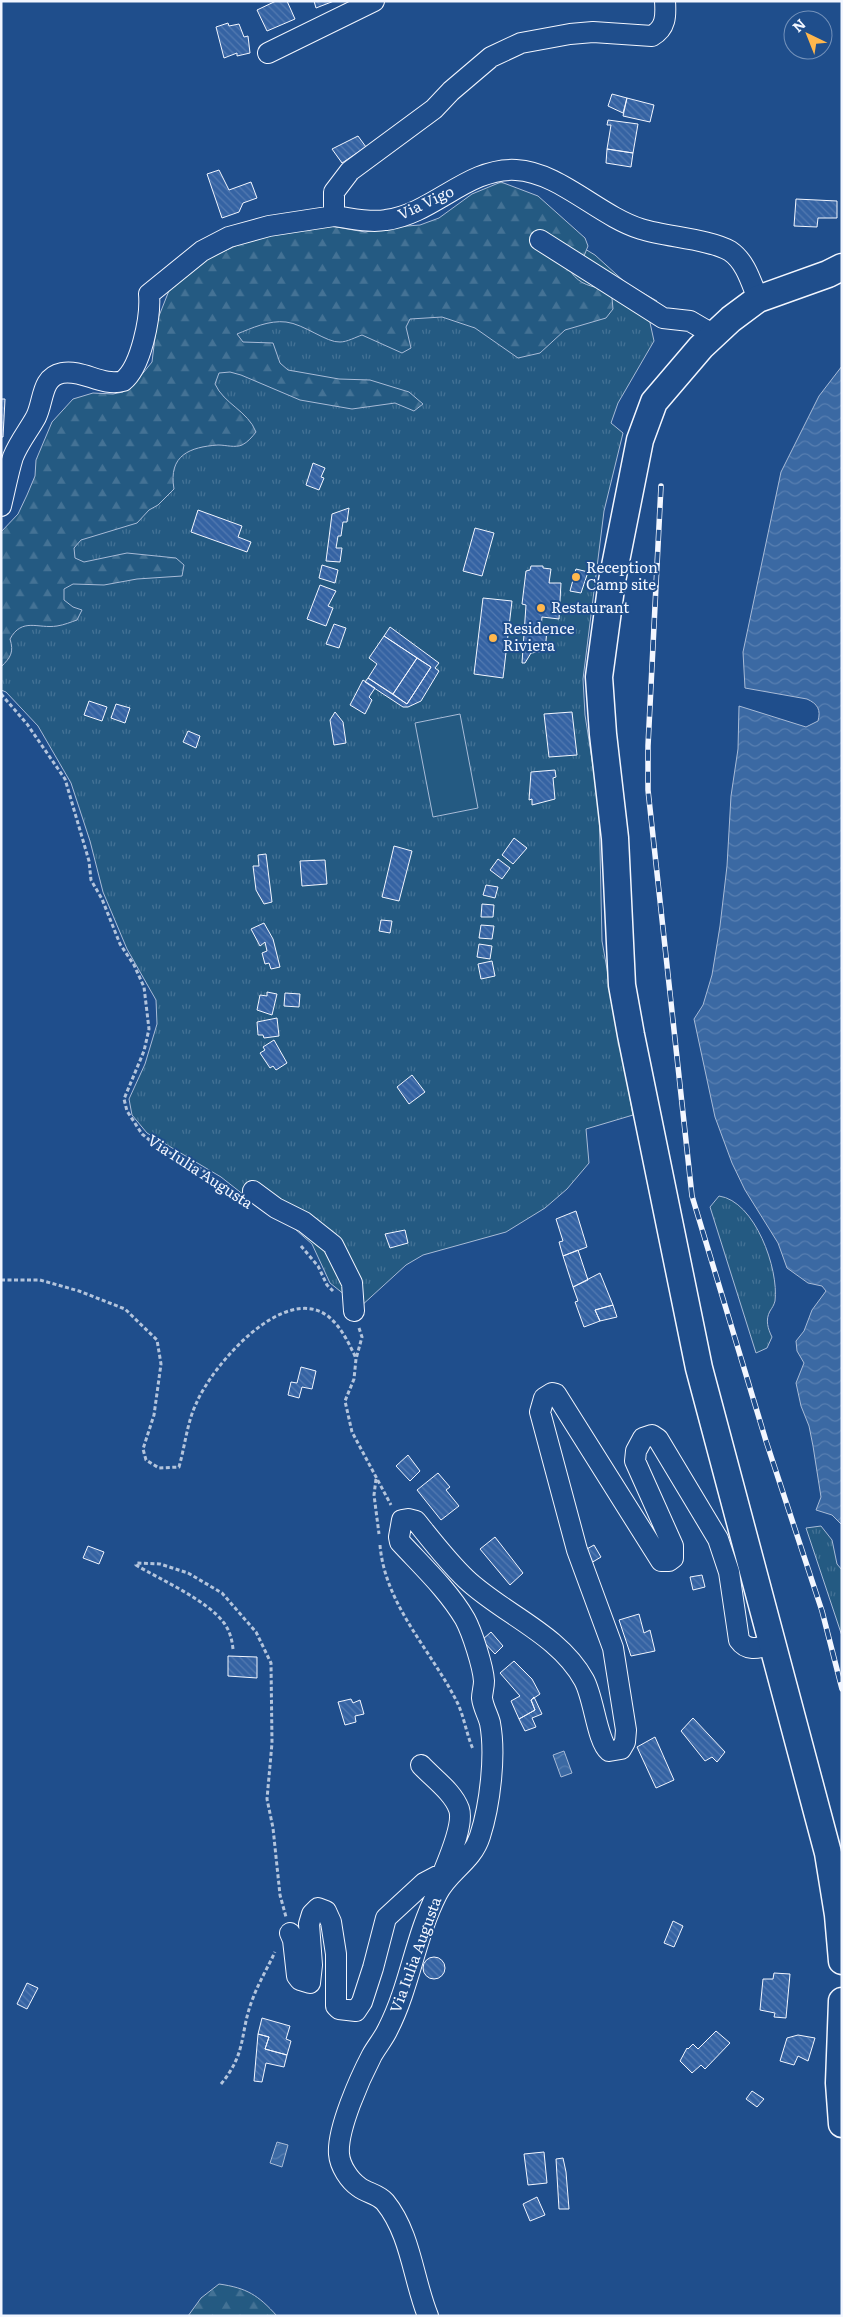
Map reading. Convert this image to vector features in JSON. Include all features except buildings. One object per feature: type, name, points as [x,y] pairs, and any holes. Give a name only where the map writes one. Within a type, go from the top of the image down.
[{"type":"main road","points":[[842,267],[755,301],[722,327],[670,381],[654,402],[646,420],[632,472],[614,572],[599,676],[603,734],[615,838],[622,985],[629,1027],[699,1368],[727,1479],[774,1644],[828,1853],[838,1915],[842,1961]]},
{"type":"main road","points":[[842,2001],[839,2083],[842,2124]]},
{"type":"street","points":[[268,53],[374,1]]},
{"type":"street","points":[[330,216],[334,192],[350,171],[434,109],[451,91],[491,57],[521,43],[570,34],[593,32],[652,36],[664,24],[665,1]]},
{"type":"street","name":"Via Vigo","points":[[1,506],[14,457],[36,416],[44,391],[52,377],[62,373],[77,374],[108,382],[123,381],[133,371],[139,354],[145,330],[149,294],[178,269],[202,252],[229,237],[269,226],[330,216],[363,220],[386,220],[413,212],[444,197],[470,181],[497,172],[516,170],[552,180],[616,219],[641,229],[713,245],[729,251],[743,264],[755,301]]},
{"type":"street","points":[[540,240],[663,318],[722,327]]},
{"type":"street","points":[[245,1194],[304,1222],[334,1245],[352,1283],[354,1311]]},
{"type":"street","points":[[400,1528],[408,1519],[416,1522],[467,1580],[562,1652],[584,1680],[593,1702],[603,1746],[608,1751],[621,1749],[625,1742],[626,1730],[613,1648],[577,1550],[540,1412],[544,1398],[556,1394],[635,1522],[661,1561],[664,1562],[673,1558],[673,1546],[635,1462],[636,1451],[642,1438],[652,1435],[658,1439],[718,1539],[729,1572],[739,1640],[745,1646],[754,1648],[774,1644]]},
{"type":"street","name":"Via Iulia Augusta","points":[[400,1528],[400,1542],[455,1604],[466,1621],[484,1679],[482,1700],[490,1724],[491,1772],[488,1802],[480,1836],[471,1856],[447,1872],[437,1892],[424,1922],[401,1999],[388,2030],[364,2072],[346,2120],[339,2152],[341,2164],[354,2182],[383,2199],[398,2222],[428,2316]]},
{"type":"street","points":[[290,1934],[293,1940],[297,1976],[300,1980],[310,1983],[312,1965],[310,1919],[318,1908],[326,1911],[331,1922],[336,1954],[336,2006],[338,2010],[356,2011],[362,2002],[373,1968],[386,1918],[424,1883],[447,1872],[460,1819],[459,1809],[452,1797],[421,1765]]},
{"type":"path","name":"Via Iulia Augusta","points":[[1,694],[28,724],[65,779],[89,861],[91,880],[102,899],[120,944],[134,966],[144,987],[149,1029],[144,1051],[124,1099],[127,1111],[142,1134],[157,1146],[245,1194]]},
{"type":"path","points":[[296,1239],[318,1266],[327,1285],[354,1311],[362,1337],[356,1359],[354,1380],[345,1401],[352,1432],[400,1528]]},
{"type":"path","points":[[1,1280],[40,1280],[79,1291],[125,1309],[157,1340],[162,1364],[154,1415],[142,1449],[146,1460],[159,1468],[180,1466],[190,1418],[196,1402],[210,1377],[248,1336],[275,1318],[300,1308],[314,1310],[328,1317],[345,1336],[356,1359]]},
{"type":"path","points":[[376,1479],[374,1496],[381,1559],[386,1579],[416,1637],[429,1652],[457,1702],[478,1759],[491,1772]]},
{"type":"path","points":[[221,2084],[234,2068],[243,2045],[253,1997],[279,1945],[290,1934],[280,1895],[274,1828],[267,1799],[272,1736],[271,1663],[256,1632],[222,1592],[188,1573],[160,1564],[137,1563],[136,1565],[172,1584],[216,1614],[226,1625],[233,1649]]},
{"type":"green space","points":[[501,182],[538,196],[585,238],[588,246],[584,256],[571,272],[578,280],[606,290],[612,298],[613,309],[606,318],[565,330],[540,353],[518,358],[475,328],[442,317],[410,319],[406,327],[411,348],[402,353],[362,335],[346,341],[335,342],[293,323],[286,322],[267,323],[237,334],[243,342],[273,343],[280,363],[288,370],[339,379],[370,380],[409,392],[423,404],[414,411],[395,403],[352,409],[300,400],[241,375],[230,372],[219,373],[215,384],[224,397],[247,418],[256,432],[253,436],[239,446],[208,446],[198,448],[183,455],[174,468],[174,489],[137,523],[81,540],[74,548],[75,558],[84,562],[127,553],[176,558],[184,565],[182,576],[137,579],[104,585],[73,584],[64,589],[64,600],[73,607],[82,610],[77,620],[50,627],[31,625],[20,628],[10,639],[11,654],[1,667],[1,532],[18,514],[27,495],[35,476],[36,460],[52,422],[73,399],[93,393],[113,394],[123,392],[139,378],[152,362],[157,321],[172,283],[199,262],[256,237],[325,225],[365,232],[420,225],[439,218],[472,194]]},
{"type":"green space","points":[[540,222],[595,255],[627,284],[657,301],[649,318],[654,341],[618,403],[611,423],[623,433],[604,511],[583,679],[585,715],[599,804],[602,941],[633,1115],[586,1129],[589,1163],[567,1189],[545,1208],[506,1232],[423,1255],[406,1265],[360,1307],[330,1283],[312,1244],[287,1222],[249,1199],[221,1177],[147,1133],[132,1115],[129,1099],[145,1064],[157,1024],[156,1000],[127,949],[103,892],[90,841],[71,783],[38,726],[6,692],[1,690],[1,542],[162,360],[169,309]]},
{"type":"green space","points":[[460,714],[478,808],[433,817],[415,723]]},
{"type":"green space","points":[[719,1196],[732,1201],[744,1210],[754,1223],[769,1255],[775,1288],[775,1301],[768,1314],[767,1321],[772,1337],[767,1348],[756,1353],[710,1207]]},
{"type":"green space","points":[[821,1526],[832,1540],[837,1564],[842,1570],[842,1636],[806,1528]]},
{"type":"green space","points":[[219,2284],[245,2290],[258,2298],[277,2316],[188,2316],[201,2298]]},
{"type":"water","points":[[842,366],[842,1525],[832,1515],[816,1510],[821,1497],[813,1446],[796,1383],[804,1363],[797,1351],[796,1341],[804,1331],[812,1310],[826,1291],[822,1286],[808,1283],[787,1268],[778,1243],[745,1190],[732,1163],[715,1117],[694,1019],[703,1005],[712,975],[720,926],[727,866],[731,796],[738,749],[739,706],[806,727],[818,721],[818,708],[807,699],[745,688],[743,652],[781,472],[819,396]]},
{"type":"water","points":[[564,1751],[572,1773],[561,1777],[553,1755]]},
{"type":"water","points":[[277,2142],[288,2145],[282,2167],[270,2163]]},
{"type":"railway","points":[[661,486],[648,746],[648,790],[692,1196],[766,1441],[822,1611],[842,1689]]},
{"type":"place","name":"Reception Camp site","points":[[576,577]]},
{"type":"place","name":"Restaurant","points":[[541,608]]},
{"type":"place","name":"Residence Riviera","points":[[493,638]]}]
